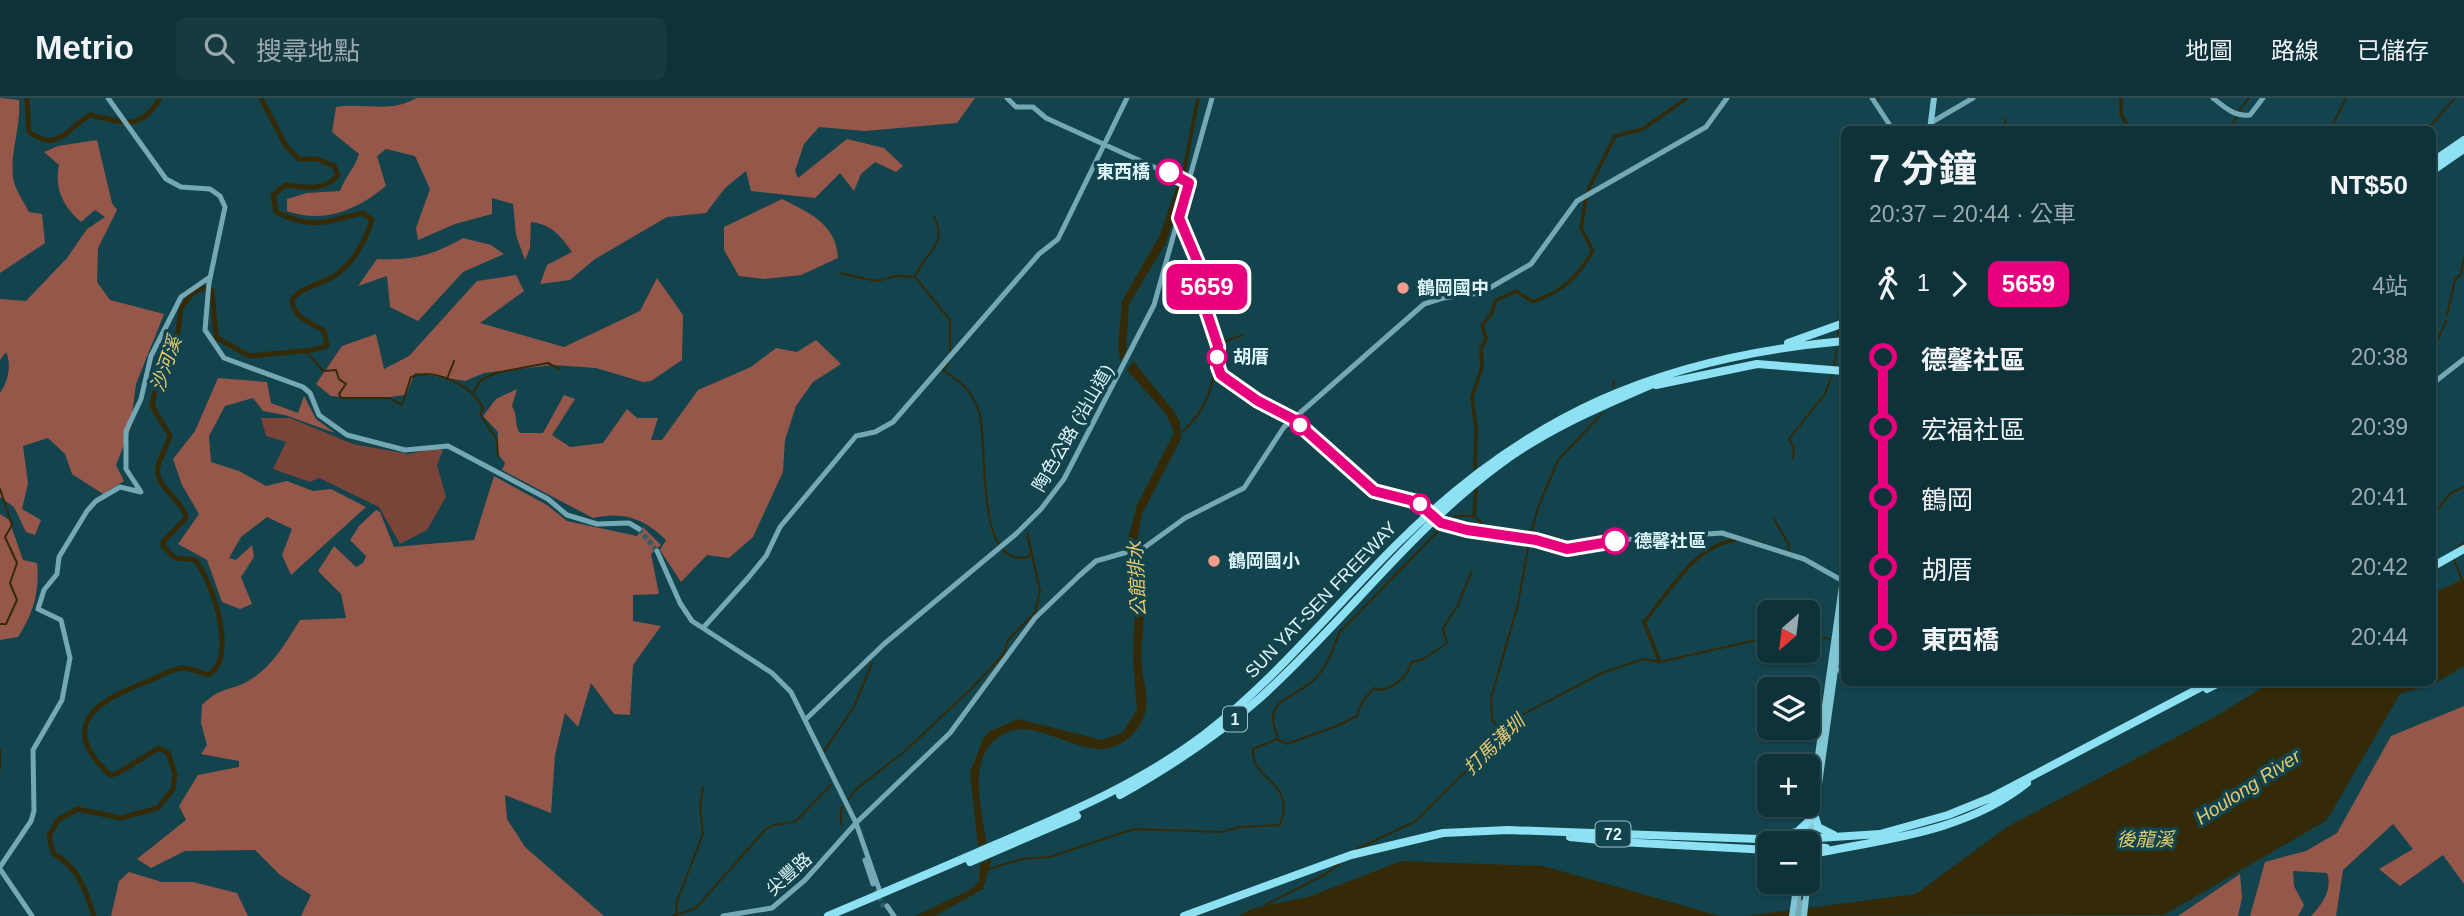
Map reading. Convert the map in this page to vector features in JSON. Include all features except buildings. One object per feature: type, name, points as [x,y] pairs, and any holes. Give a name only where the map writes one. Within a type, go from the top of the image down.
[{"type":"highway","points":[[2436,159],[2464,140]]},
{"type":"highway","points":[[2436,168],[2464,149]]},
{"type":"highway","points":[[1738,355],[1795,341],[1841,324]]},
{"type":"highway","name":"SUN YAT-SEN FREEWAY","points":[[841,916],[1106,796],[1205,733],[1278,669],[1441,501],[1483,467],[1568,413],[1660,376],[1738,355],[1841,343]]},
{"type":"highway","name":"SUN YAT-SEN FREEWAY","points":[[994,848],[1111,799],[1173,764],[1210,738],[1283,675],[1430,524],[1496,466],[1529,444],[1586,412],[1646,387],[1724,363],[1841,343]]},
{"type":"highway","points":[[1646,387],[1757,364],[1841,371]]},
{"type":"highway","points":[[2436,568],[2464,551]]},
{"type":"highway","name":"72","points":[[1184,916],[1351,855],[1422,836],[1488,830],[1787,840],[1863,836],[1948,815],[2042,770],[2203,686]]},
{"type":"highway","points":[[1820,844],[1880,838],[1927,826],[1976,808],[2213,686]]},
{"type":"highway","points":[[1820,841],[1834,835],[1895,827],[1925,818],[2042,770]]},
{"type":"highway","points":[[1820,847],[1836,849],[1896,839],[1950,823],[2006,798],[2027,783]]},
{"type":"highway","points":[[1795,831],[1812,820],[1818,827],[1834,835]]},
{"type":"highway","points":[[1580,832],[1652,831],[1757,836]]},
{"type":"highway","name":"72","points":[[1197,916],[1393,847],[1471,835],[1757,844]]},
{"type":"highway","points":[[1570,836],[1757,849]]},
{"type":"highway","name":"SUN YAT-SEN FREEWAY","points":[[828,916],[977,856]]},
{"type":"main road","points":[[1933,125],[1936,98]]},
{"type":"main road","points":[[1811,831],[1841,610]]},
{"type":"main road","points":[[1839,629],[1841,620]]},
{"type":"main road","points":[[1798,916],[1800,894]]},
{"type":"main road","points":[[1798,916],[1801,894]]},
{"type":"street","points":[[108,98],[166,179],[188,189],[210,189],[220,196],[225,207],[210,280],[205,330],[224,358],[303,387],[310,393],[318,415],[347,435],[405,450],[448,446],[548,499],[567,515],[597,524],[622,522],[638,531]]},
{"type":"street","points":[[1007,98],[1016,107],[1033,107],[1046,118],[1187,182]]},
{"type":"street","points":[[702,628],[766,556],[780,527],[856,436],[874,432],[893,422],[1039,254],[1058,239],[1127,98]]},
{"type":"street","name":"陶色公路 (沿山道)","points":[[805,720],[884,644],[1003,546],[1041,509],[1064,479],[1154,305],[1212,98]]},
{"type":"street","name":"尖豐路","points":[[723,916],[772,908],[819,868],[856,823],[950,733],[1045,608],[1096,561],[1152,544],[1185,519],[1244,488],[1284,427],[1424,304],[1443,298],[1481,293],[1531,264],[1577,201],[1706,127],[1727,98]]},
{"type":"street","points":[[1872,98],[1890,126]]},
{"type":"street","points":[[1933,125],[1973,98]]},
{"type":"street","points":[[2213,98],[2238,114],[2250,115],[2263,98]]},
{"type":"street","points":[[1179,218],[1206,282],[1209,299],[1207,313],[1218,346],[1218,367],[1221,375],[1258,401],[1293,419],[1374,491],[1417,502],[1427,511]]},
{"type":"street","points":[[32,916],[0,868],[31,821],[34,811],[33,750],[62,700],[70,658],[61,620],[38,609],[44,590],[57,574],[65,546],[96,501],[120,487],[141,492],[126,469],[126,431],[141,399],[150,356],[181,297],[210,280]]},
{"type":"street","points":[[2436,381],[2464,359]]},
{"type":"street","points":[[1441,523],[1467,530],[1530,538],[1567,549],[1677,535],[1722,533],[1804,559],[1841,579]]},
{"type":"street","points":[[656,552],[686,614],[702,628],[786,684],[856,823],[877,889]]},
{"type":"street","points":[[1833,669],[1841,670]]},
{"type":"street","points":[[885,906],[892,916]]},
{"type":"shaded area","points":[[0,98],[19,100],[12,167],[14,181],[29,212],[42,214],[45,243],[0,273]]},
{"type":"shaded area","points":[[416,98],[975,98],[957,123],[865,131],[819,127],[804,144],[795,171],[798,178],[847,139],[884,148],[903,166],[896,172],[875,162],[861,174],[854,191],[840,173],[815,198],[751,191],[746,171],[725,188],[706,213],[667,217],[595,259],[570,280],[540,284],[547,265],[572,252],[555,232],[544,225],[531,222],[530,248],[525,260],[516,235],[513,204],[492,198],[492,214],[455,224],[418,240],[416,228],[430,189],[415,156],[386,149],[377,156],[386,186],[352,208],[314,216],[287,211],[287,199],[307,193],[340,191],[355,164],[359,154],[332,132],[336,107],[387,107]]},
{"type":"shaded area","points":[[97,140],[112,203],[117,210],[98,248],[97,282],[110,300],[164,314],[136,384],[130,430],[116,465],[124,481],[103,494],[72,474],[65,454],[48,438],[23,446],[28,483],[22,509],[41,520],[35,535],[26,532],[14,507],[0,497],[0,393],[9,367],[6,352],[0,360],[0,299],[26,301],[67,258],[87,229],[105,217],[95,210],[81,222],[75,216],[61,196],[59,165],[44,152],[58,146]]},
{"type":"shaded area","points":[[782,199],[811,215],[827,228],[836,246],[838,258],[801,275],[764,279],[739,276],[724,250],[724,227]]},
{"type":"shaded area","points":[[463,238],[491,245],[504,254],[463,272],[418,321],[390,307],[387,276],[358,286],[377,259],[422,256]]},
{"type":"shaded area","points":[[516,275],[524,291],[480,323],[564,347],[640,311],[657,278],[683,315],[682,360],[651,381],[643,382],[596,368],[553,365],[484,373],[465,381],[415,373],[406,395],[374,399],[331,396],[316,384],[342,346],[376,334],[384,369],[409,356],[477,281]]},
{"type":"shaded area","points":[[816,340],[841,364],[813,382],[796,406],[785,440],[783,472],[753,537],[729,558],[707,555],[681,582],[660,550],[666,540],[650,526],[623,516],[593,518],[502,470],[505,463],[497,453],[498,432],[483,416],[496,399],[517,389],[512,406],[520,433],[543,433],[564,395],[575,399],[552,435],[570,447],[603,443],[627,409],[637,418],[658,418],[651,440],[662,440],[698,390],[751,367],[776,348],[797,352]]},
{"type":"shaded area","points":[[218,378],[267,382],[271,403],[298,413],[304,396],[316,419],[335,433],[285,415],[263,411],[253,398],[225,406],[209,436],[211,462],[239,471],[266,486],[287,481],[313,491],[331,489],[366,507],[291,575],[282,555],[292,529],[267,517],[241,537],[229,558],[236,560],[252,545],[254,557],[241,577],[252,604],[240,609],[222,602],[207,560],[178,544],[199,514],[182,485],[173,459],[195,431]]},
{"type":"shaded area","points":[[261,418],[290,418],[353,444],[409,454],[436,448],[443,450],[437,465],[446,497],[427,530],[400,544],[379,507],[319,478],[310,482],[273,469],[286,442],[266,436]]},
{"type":"shaded area","points":[[494,476],[547,505],[567,521],[637,536],[643,527],[661,545],[651,554],[659,594],[633,595],[633,621],[661,626],[633,665],[630,715],[614,714],[591,683],[578,727],[565,713],[555,755],[551,813],[505,795],[507,819],[525,847],[604,916],[301,916],[311,895],[280,875],[255,850],[185,851],[151,868],[137,859],[186,820],[179,806],[198,775],[239,767],[239,761],[201,754],[207,745],[201,723],[202,705],[221,691],[243,684],[266,668],[300,620],[346,618],[341,594],[318,571],[334,546],[356,567],[363,563],[366,556],[350,540],[359,526],[376,510],[380,512],[394,547],[474,540]]},
{"type":"shaded area","points":[[0,514],[9,520],[23,560],[37,563],[38,573],[34,602],[18,637],[0,640]]},
{"type":"shaded area","points":[[2464,706],[2464,884],[2443,855],[2400,886],[2379,869],[2413,849],[2393,824],[2343,870],[2336,916],[2311,916],[2327,891],[2327,873],[2293,871],[2294,886],[2304,905],[2298,916],[2250,916],[2265,862],[2306,851],[2337,833],[2391,736]]},
{"type":"shaded area","points":[[129,872],[162,882],[193,882],[237,893],[248,916],[111,916],[119,881]]},
{"type":"shaded area","points":[[2240,874],[2242,898],[2238,916],[2178,916]]},
{"type":"water","points":[[1179,180],[1184,183],[1166,243],[1129,304],[1126,351],[1121,361],[1118,348],[1122,301],[1160,235]]},
{"type":"water","points":[[1133,361],[1173,410],[1180,422],[1181,439],[1142,514],[1136,548],[1125,550],[1137,505],[1174,433],[1167,415],[1127,370]]},
{"type":"water","points":[[1136,553],[1143,616],[1141,658],[1146,698],[1142,721],[1125,741],[1106,749],[1073,744],[1032,730],[1006,733],[990,744],[979,779],[986,843],[978,846],[970,773],[983,739],[989,732],[1018,719],[1102,740],[1122,733],[1137,710],[1133,658],[1135,604],[1126,555]]},
{"type":"water","name":"後龍溪","points":[[2464,579],[2464,666],[2436,683],[2436,592]]},
{"type":"water","name":"後龍溪","points":[[2265,686],[2426,686],[2400,694],[2327,820],[2164,915],[1746,916],[1916,894],[2007,827],[2218,715]]},
{"type":"water","points":[[992,858],[983,889],[935,916],[915,916],[970,890],[979,881],[980,864]]},
{"type":"water","points":[[1401,861],[1543,866],[1720,916],[1239,916],[1251,909],[1311,896]]},
{"type":"waterway","points":[[27,98],[29,132],[48,140],[62,137],[90,115],[122,122],[138,120],[146,116],[160,98]]},
{"type":"waterway","name":"沙河溪","points":[[94,916],[75,872],[53,853],[49,836],[58,820],[77,809],[121,818],[158,808],[173,789],[175,774],[168,753],[159,748],[118,773],[110,775],[94,757],[86,742],[85,729],[89,717],[112,698],[172,670],[187,668],[207,675],[216,667],[221,654],[220,620],[202,570],[195,560],[175,558],[163,546],[163,542],[186,518],[184,511],[159,478],[159,463],[170,436],[152,406],[158,375],[178,332],[181,308],[191,295],[201,288],[212,291],[216,337],[249,356],[313,350],[327,346],[324,331],[299,315],[292,299],[343,270],[358,250],[372,220],[363,213],[311,223],[276,212],[273,195],[286,185],[321,186],[338,175],[334,166],[317,159],[299,159],[286,146],[261,98]]},
{"type":"waterway","name":"公館排水","points":[[1182,182],[1198,98]]},
{"type":"waterway","points":[[1588,190],[1615,136],[1643,129],[1687,98]]},
{"type":"waterway","points":[[2121,98],[2121,114],[2128,126]]},
{"type":"waterway","points":[[2239,111],[2249,98]]},
{"type":"waterway","points":[[2332,126],[2346,98]]},
{"type":"waterway","points":[[2430,126],[2455,98]]},
{"type":"waterway","points":[[2232,126],[2237,116]]},
{"type":"waterway","points":[[2005,119],[2006,126]]},
{"type":"waterway","points":[[1475,469],[1476,428],[1472,397],[1482,367],[1481,349],[1486,338],[1482,325],[1492,313],[1495,301],[1516,291],[1533,302],[1561,288],[1581,269],[1593,251],[1581,228],[1586,198]]},
{"type":"waterway","points":[[934,217],[939,235],[937,242],[915,277],[950,320],[950,352]]},
{"type":"waterway","points":[[2447,316],[2455,280],[2461,274],[2464,258]]},
{"type":"waterway","points":[[840,273],[876,281],[897,276],[915,277]]},
{"type":"waterway","points":[[1839,322],[1841,313]]},
{"type":"waterway","points":[[2436,343],[2446,321]]},
{"type":"waterway","points":[[1838,337],[1839,329]]},
{"type":"waterway","points":[[1220,343],[1243,335]]},
{"type":"waterway","points":[[1834,367],[1836,350]]},
{"type":"waterway","points":[[306,351],[323,371],[336,370],[339,379],[346,384],[339,394],[341,398],[389,398],[402,405],[411,377],[431,375],[452,380],[470,392],[483,408],[480,414],[497,440],[498,456]]},
{"type":"waterway","points":[[952,357],[943,370],[968,391],[978,409],[986,499],[998,543],[1010,556],[1028,557],[1032,549]]},
{"type":"waterway","points":[[1182,432],[1197,416],[1207,398],[1213,379],[1215,357]]},
{"type":"waterway","points":[[447,379],[454,361]]},
{"type":"waterway","points":[[474,392],[480,381],[495,373],[548,363],[559,369]]},
{"type":"waterway","points":[[1793,458],[1794,448],[1789,439],[1825,394],[1833,373]]},
{"type":"waterway","points":[[1613,387],[1614,380]]},
{"type":"waterway","points":[[1530,537],[1538,508],[1558,460],[1602,414]]},
{"type":"waterway","points":[[2436,511],[2451,493],[2464,487]]},
{"type":"waterway","points":[[0,489],[12,525],[5,537],[17,563],[10,583],[17,600],[6,624],[0,624]]},
{"type":"waterway","points":[[1474,516],[1476,490]]},
{"type":"waterway","points":[[1446,523],[1456,516],[1474,516],[1482,523],[1483,529]]},
{"type":"waterway","points":[[1774,519],[1789,545],[1789,553]]},
{"type":"waterway","points":[[1278,737],[1273,724],[1273,714],[1277,706],[1317,677],[1333,650],[1339,633],[1442,527]]},
{"type":"waterway","points":[[849,799],[855,790],[904,752],[973,687],[1004,654],[1008,640],[1035,613],[1040,591],[1027,533]]},
{"type":"waterway","points":[[1741,538],[1765,544]]},
{"type":"waterway","points":[[1660,662],[1644,622],[1695,560],[1721,544],[1736,540]]},
{"type":"waterway","points":[[1503,733],[1492,720],[1491,698],[1518,604],[1529,542]]},
{"type":"waterway","points":[[2455,551],[2464,542]]},
{"type":"waterway","points":[[2454,559],[2462,580]]},
{"type":"waterway","points":[[989,869],[1022,859],[1050,857],[1134,829],[1223,832],[1238,827],[1280,825],[1284,810],[1283,798],[1258,768],[1253,749],[1277,739],[1287,744],[1357,716],[1362,702],[1374,688],[1382,690],[1396,683],[1407,672],[1411,662],[1422,660],[1447,643],[1443,628],[1457,607],[1472,571]]},
{"type":"waterway","name":"打馬溝圳","points":[[1820,637],[1830,639]]},
{"type":"waterway","name":"打馬溝圳","points":[[1357,849],[1416,821],[1522,715],[1602,673],[1644,659],[1660,662],[1757,640]]},
{"type":"waterway","points":[[824,751],[854,707],[872,663]]},
{"type":"waterway","points":[[0,749],[0,769]]},
{"type":"waterway","points":[[673,916],[696,908],[765,830],[773,825],[795,822],[831,785]]},
{"type":"waterway","points":[[676,913],[677,901],[703,834],[700,808],[703,787]]},
{"type":"waterway","points":[[841,824],[841,808],[844,806]]},
{"type":"waterway","name":"打馬溝圳","points":[[1265,905],[1326,874],[1339,864]]},
{"type":"tunnel","points":[[639,529],[657,551]]},
{"type":"tunnel","points":[[875,890],[884,907]]},
{"type":"bus line","name":"5659","points":[[1169,172],[1189,183],[1179,218],[1203,270],[1209,299],[1207,313],[1218,346],[1218,367],[1221,375],[1271,409],[1293,419],[1374,491],[1417,502],[1441,523],[1467,530],[1527,538],[1567,549],[1615,541]]},
{"type":"place","name":"東西橋","points":[[1169,172]]},
{"type":"place","name":"鶴岡國中","points":[[1403,288]]},
{"type":"place","name":"胡厝","points":[[1217,357]]},
{"type":"place","name":"德馨社區","points":[[1615,541]]},
{"type":"place","name":"鶴岡國小","points":[[1214,561]]},
{"type":"water label","name":"Houlong River","points":[[2248,787]]}]
